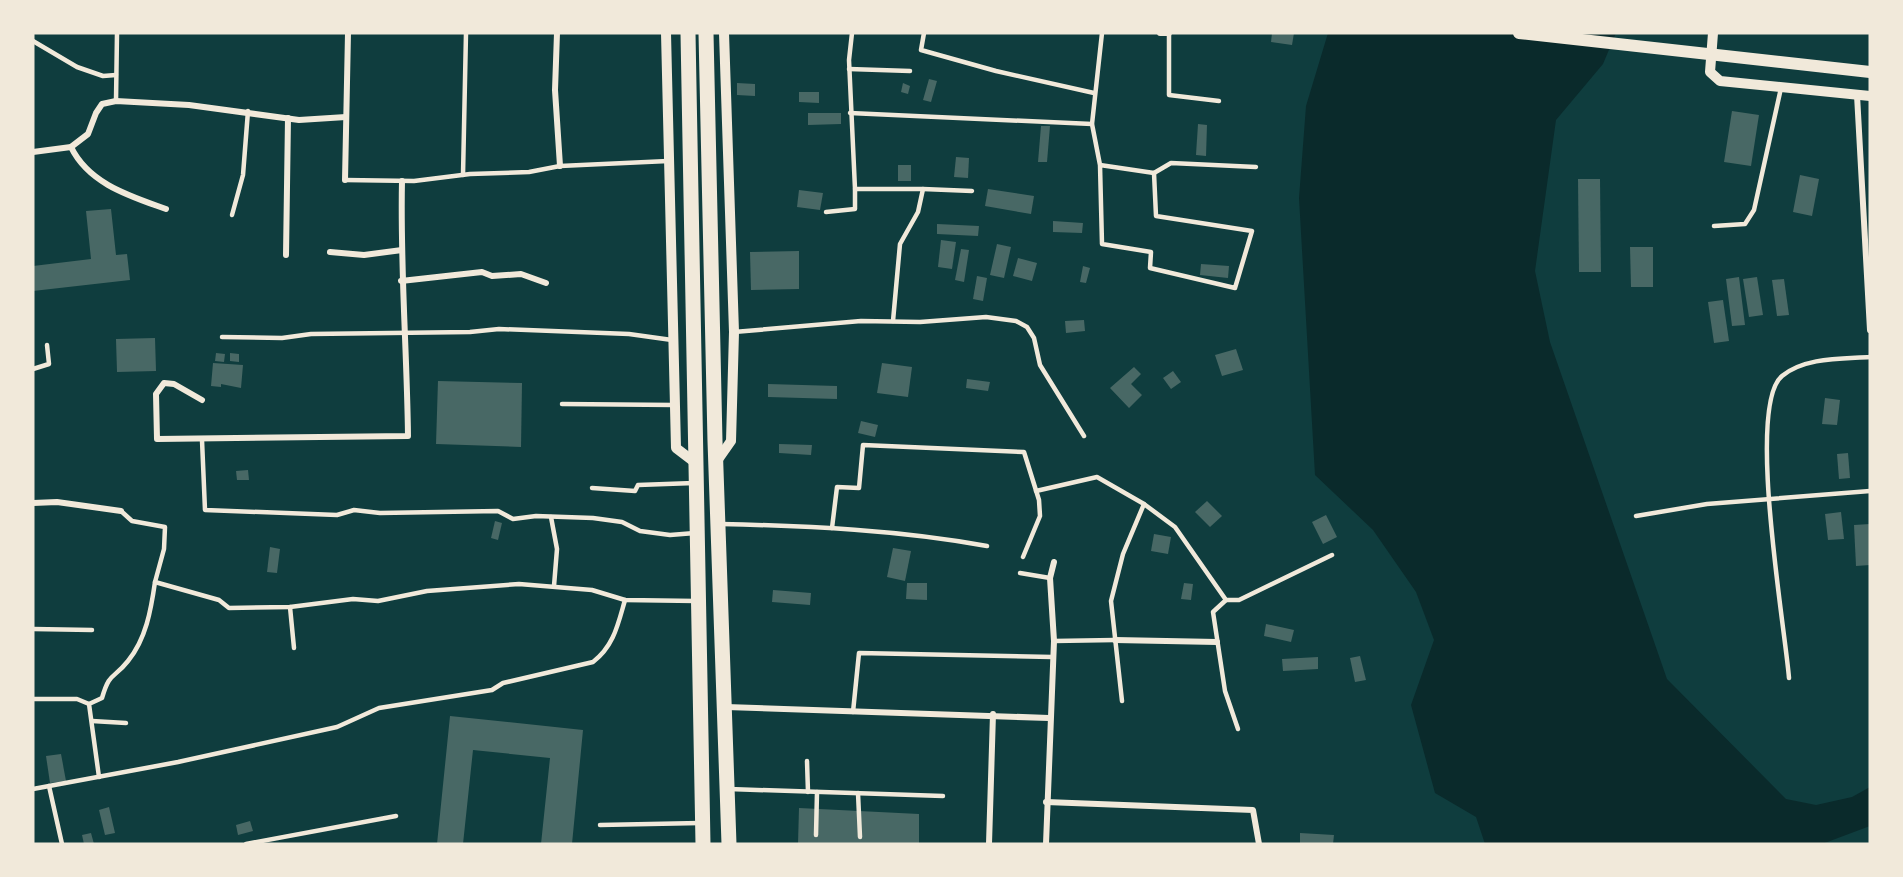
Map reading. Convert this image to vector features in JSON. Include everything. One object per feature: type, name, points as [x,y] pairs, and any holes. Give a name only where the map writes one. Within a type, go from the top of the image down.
[{"type":"main road","points":[[688,33],[703,844]]},
{"type":"main road","points":[[706,33],[718,524],[729,789],[729,844]]},
{"type":"main road","points":[[1519,33],[1870,72]]},
{"type":"street","points":[[345,180],[348,33]]},
{"type":"street","points":[[557,33],[555,90],[560,166]]},
{"type":"street","points":[[666,33],[676,448],[697,464]]},
{"type":"street","points":[[717,461],[731,441],[734,332],[724,33]]},
{"type":"street","points":[[1160,33],[1169,34]]},
{"type":"street","points":[[1713,33],[1710,72],[1713,78],[1720,81],[1870,96]]},
{"type":"street","points":[[1857,95],[1870,330]]},
{"type":"street","points":[[33,152],[71,147],[88,134],[102,104],[116,101],[143,101],[248,111],[288,118],[345,117]]},
{"type":"street","points":[[286,255],[288,118]]},
{"type":"street","points":[[71,147],[75,156],[95,178],[124,194],[166,209]]},
{"type":"street","points":[[202,400],[174,384],[164,383],[156,394],[157,439],[408,436],[406,332],[401,281],[402,181]]},
{"type":"street","points":[[330,252],[364,255],[402,250]]},
{"type":"street","points":[[401,281],[482,272],[492,276],[520,274],[546,283]]},
{"type":"street","points":[[33,503],[57,502],[121,511]]},
{"type":"street","points":[[1046,844],[1049,718],[1054,641],[1050,578],[1054,562]]},
{"type":"street","points":[[1115,640],[1217,642]]},
{"type":"street","points":[[726,708],[993,714],[1049,718]]},
{"type":"street","points":[[989,844],[993,714]]},
{"type":"street","points":[[1046,802],[1253,810],[1259,844]]},
{"type":"lane","points":[[116,101],[117,33]]},
{"type":"lane","points":[[463,175],[466,33]]},
{"type":"lane","points":[[826,212],[855,209],[849,69],[852,33]]},
{"type":"lane","points":[[924,33],[921,50],[996,71],[1094,93]]},
{"type":"lane","points":[[1102,33],[1092,124],[1100,165],[1102,244],[1151,252],[1150,268],[1235,288],[1252,231],[1156,216],[1154,173]]},
{"type":"lane","points":[[1169,34],[1169,95],[1219,101]]},
{"type":"lane","points":[[33,41],[77,67],[103,76],[116,75]]},
{"type":"lane","points":[[849,69],[910,71]]},
{"type":"lane","points":[[1714,226],[1745,224],[1754,210],[1781,88]]},
{"type":"lane","points":[[232,215],[243,175],[248,111]]},
{"type":"lane","points":[[850,113],[1092,124]]},
{"type":"lane","points":[[345,180],[402,181],[529,172],[560,166],[668,161]]},
{"type":"lane","points":[[1100,165],[1154,173],[1171,164],[1256,167]]},
{"type":"lane","points":[[855,189],[972,191]]},
{"type":"lane","points":[[893,321],[900,244],[918,212],[923,189]]},
{"type":"lane","points":[[734,332],[861,321],[986,317],[1016,321],[1027,327],[1034,338],[1040,365],[1084,436]]},
{"type":"lane","points":[[222,338],[282,338],[311,334],[470,332],[499,329],[629,334],[672,340]]},
{"type":"lane","points":[[33,369],[49,364],[48,345]]},
{"type":"lane","points":[[1789,678],[1772,546],[1766,418],[1773,390],[1781,377],[1812,363],[1870,357]]},
{"type":"lane","points":[[562,404],[674,405]]},
{"type":"lane","points":[[202,440],[205,510],[337,516],[354,510],[380,513],[498,511],[513,519],[551,517],[622,522],[640,531],[670,535],[698,532]]},
{"type":"lane","points":[[832,528],[837,487],[859,488],[863,445],[1024,452],[1036,491],[1040,516],[1023,557]]},
{"type":"lane","points":[[1036,491],[1097,477],[1144,504],[1175,527],[1226,600]]},
{"type":"lane","points":[[592,488],[635,491],[638,485],[697,483]]},
{"type":"lane","points":[[1636,516],[1770,498],[1870,491]]},
{"type":"lane","points":[[1122,700],[1111,601],[1123,554],[1144,504]]},
{"type":"lane","points":[[33,699],[77,699],[90,704],[102,698],[108,678],[128,661],[146,630],[164,549],[163,525],[132,521],[121,511]]},
{"type":"lane","points":[[551,517],[557,549],[554,586]]},
{"type":"lane","points":[[718,524],[832,528],[927,536],[987,546]]},
{"type":"lane","points":[[1238,729],[1225,692],[1213,612],[1226,600],[1239,600],[1332,555]]},
{"type":"lane","points":[[1020,573],[1050,578]]},
{"type":"lane","points":[[156,582],[219,600],[229,608],[291,607],[353,599],[378,601],[427,591],[519,584],[592,590],[625,600],[699,601]]},
{"type":"lane","points":[[33,789],[337,727],[379,708],[492,690],[503,683],[593,662],[605,653],[614,636],[625,600]]},
{"type":"lane","points":[[291,607],[294,648]]},
{"type":"lane","points":[[33,629],[92,630]]},
{"type":"lane","points":[[1054,641],[1115,640]]},
{"type":"lane","points":[[853,712],[859,653],[1052,657]]},
{"type":"lane","points":[[90,704],[99,777]]},
{"type":"lane","points":[[92,721],[126,723]]},
{"type":"lane","points":[[807,761],[808,792]]},
{"type":"lane","points":[[49,786],[62,844]]},
{"type":"lane","points":[[729,789],[943,796]]},
{"type":"lane","points":[[816,835],[817,792]]},
{"type":"lane","points":[[858,793],[860,837]]},
{"type":"lane","points":[[246,844],[262,843],[396,816]]},
{"type":"lane","points":[[600,825],[702,823]]},
{"type":"water","points":[[1328,33],[1616,33],[1603,64],[1556,120],[1535,271],[1550,342],[1667,679],[1786,799],[1816,805],[1852,797],[1870,787],[1870,826],[1822,844],[1485,844],[1476,817],[1435,793],[1411,705],[1434,640],[1416,592],[1373,530],[1315,475],[1299,198],[1306,106]]},
{"type":"building","points":[[1272,33],[1294,33],[1292,45],[1271,42]]},
{"type":"building","points":[[929,79],[937,81],[931,102],[923,100]]},
{"type":"building","points":[[737,83],[755,84],[755,96],[737,95]]},
{"type":"building","points":[[903,83],[910,86],[908,94],[901,92]]},
{"type":"building","points":[[799,92],[819,92],[819,103],[799,102]]},
{"type":"building","points":[[1732,111],[1759,115],[1751,166],[1724,162]]},
{"type":"building","points":[[808,113],[841,113],[841,124],[808,125]]},
{"type":"building","points":[[1198,124],[1207,125],[1206,156],[1196,155]]},
{"type":"building","points":[[1041,126],[1050,126],[1047,162],[1038,162]]},
{"type":"building","points":[[956,157],[969,158],[968,178],[954,177]]},
{"type":"building","points":[[898,165],[911,165],[911,181],[898,181]]},
{"type":"building","points":[[1800,175],[1819,179],[1812,216],[1793,212]]},
{"type":"building","points":[[1578,179],[1600,179],[1601,272],[1579,272]]},
{"type":"building","points":[[988,189],[1034,196],[1031,214],[985,206]]},
{"type":"building","points":[[799,190],[823,193],[820,210],[797,207]]},
{"type":"building","points":[[111,209],[116,255],[127,254],[130,280],[33,291],[33,266],[91,259],[86,211]]},
{"type":"building","points":[[1053,221],[1083,223],[1082,233],[1053,232]]},
{"type":"building","points":[[937,224],[979,226],[978,236],[937,234]]},
{"type":"building","points":[[941,240],[956,242],[952,269],[938,267]]},
{"type":"building","points":[[997,244],[1011,247],[1004,278],[990,275]]},
{"type":"building","points":[[1630,247],[1653,247],[1653,287],[1631,287]]},
{"type":"building","points":[[961,249],[969,250],[964,282],[955,280]]},
{"type":"building","points":[[799,251],[799,289],[751,290],[750,252]]},
{"type":"building","points":[[1018,258],[1037,263],[1032,281],[1013,276]]},
{"type":"building","points":[[1201,264],[1229,266],[1228,278],[1200,275]]},
{"type":"building","points":[[1083,266],[1090,268],[1086,283],[1080,282]]},
{"type":"building","points":[[977,276],[987,278],[983,301],[973,299]]},
{"type":"building","points":[[1739,277],[1745,325],[1732,326],[1726,279]]},
{"type":"building","points":[[1757,277],[1763,315],[1749,317],[1743,279]]},
{"type":"building","points":[[1784,279],[1789,315],[1777,316],[1772,280]]},
{"type":"building","points":[[1723,300],[1729,341],[1714,343],[1708,302]]},
{"type":"building","points":[[1084,320],[1085,331],[1066,333],[1065,321]]},
{"type":"building","points":[[155,338],[156,371],[117,372],[116,339]]},
{"type":"building","points":[[1236,349],[1243,370],[1222,376],[1215,355]]},
{"type":"building","points":[[216,353],[225,354],[224,362],[215,361]]},
{"type":"building","points":[[230,353],[239,354],[239,362],[230,361]]},
{"type":"building","points":[[213,363],[243,365],[241,388],[221,384],[221,387],[211,386]]},
{"type":"building","points":[[882,363],[912,367],[908,397],[877,393]]},
{"type":"building","points":[[1134,367],[1141,374],[1131,384],[1142,395],[1129,408],[1110,388]]},
{"type":"building","points":[[1173,371],[1181,382],[1171,389],[1163,378]]},
{"type":"building","points":[[967,379],[990,382],[988,391],[966,388]]},
{"type":"building","points":[[438,381],[522,383],[521,447],[436,444]]},
{"type":"building","points":[[768,384],[837,386],[837,399],[768,397]]},
{"type":"building","points":[[1825,398],[1840,400],[1837,425],[1822,424]]},
{"type":"building","points":[[861,421],[878,425],[875,437],[858,433]]},
{"type":"building","points":[[779,444],[812,445],[811,455],[779,453]]},
{"type":"building","points":[[1848,453],[1850,478],[1839,479],[1837,454]]},
{"type":"building","points":[[248,470],[249,480],[237,480],[236,471]]},
{"type":"building","points":[[1207,501],[1222,516],[1210,527],[1195,512]]},
{"type":"building","points":[[1841,512],[1844,539],[1828,540],[1825,514]]},
{"type":"building","points":[[1326,515],[1337,537],[1323,544],[1312,522]]},
{"type":"building","points":[[495,521],[502,523],[498,540],[491,538]]},
{"type":"building","points":[[1870,524],[1870,565],[1856,566],[1854,525]]},
{"type":"building","points":[[1154,534],[1171,537],[1168,554],[1151,551]]},
{"type":"building","points":[[270,547],[280,549],[277,573],[267,572]]},
{"type":"building","points":[[893,548],[911,551],[905,581],[887,577]]},
{"type":"building","points":[[907,583],[927,583],[927,600],[906,599]]},
{"type":"building","points":[[1184,583],[1193,584],[1191,600],[1181,599]]},
{"type":"building","points":[[773,590],[811,593],[810,605],[772,602]]},
{"type":"building","points":[[1266,624],[1294,630],[1291,642],[1264,636]]},
{"type":"building","points":[[1360,656],[1366,680],[1355,682],[1350,658]]},
{"type":"building","points":[[1318,657],[1318,669],[1283,671],[1282,659]]},
{"type":"building","points":[[450,716],[583,730],[572,844],[541,844],[550,758],[473,750],[463,844],[437,844]]},
{"type":"building","points":[[61,754],[66,781],[50,783],[46,756]]},
{"type":"building","points":[[109,807],[115,833],[105,835],[99,810]]},
{"type":"building","points":[[799,808],[919,814],[919,844],[798,844]]},
{"type":"building","points":[[250,821],[253,831],[238,835],[236,825]]},
{"type":"building","points":[[91,833],[94,844],[84,844],[82,835]]},
{"type":"building","points":[[1300,833],[1334,835],[1333,844],[1300,844]]}]
